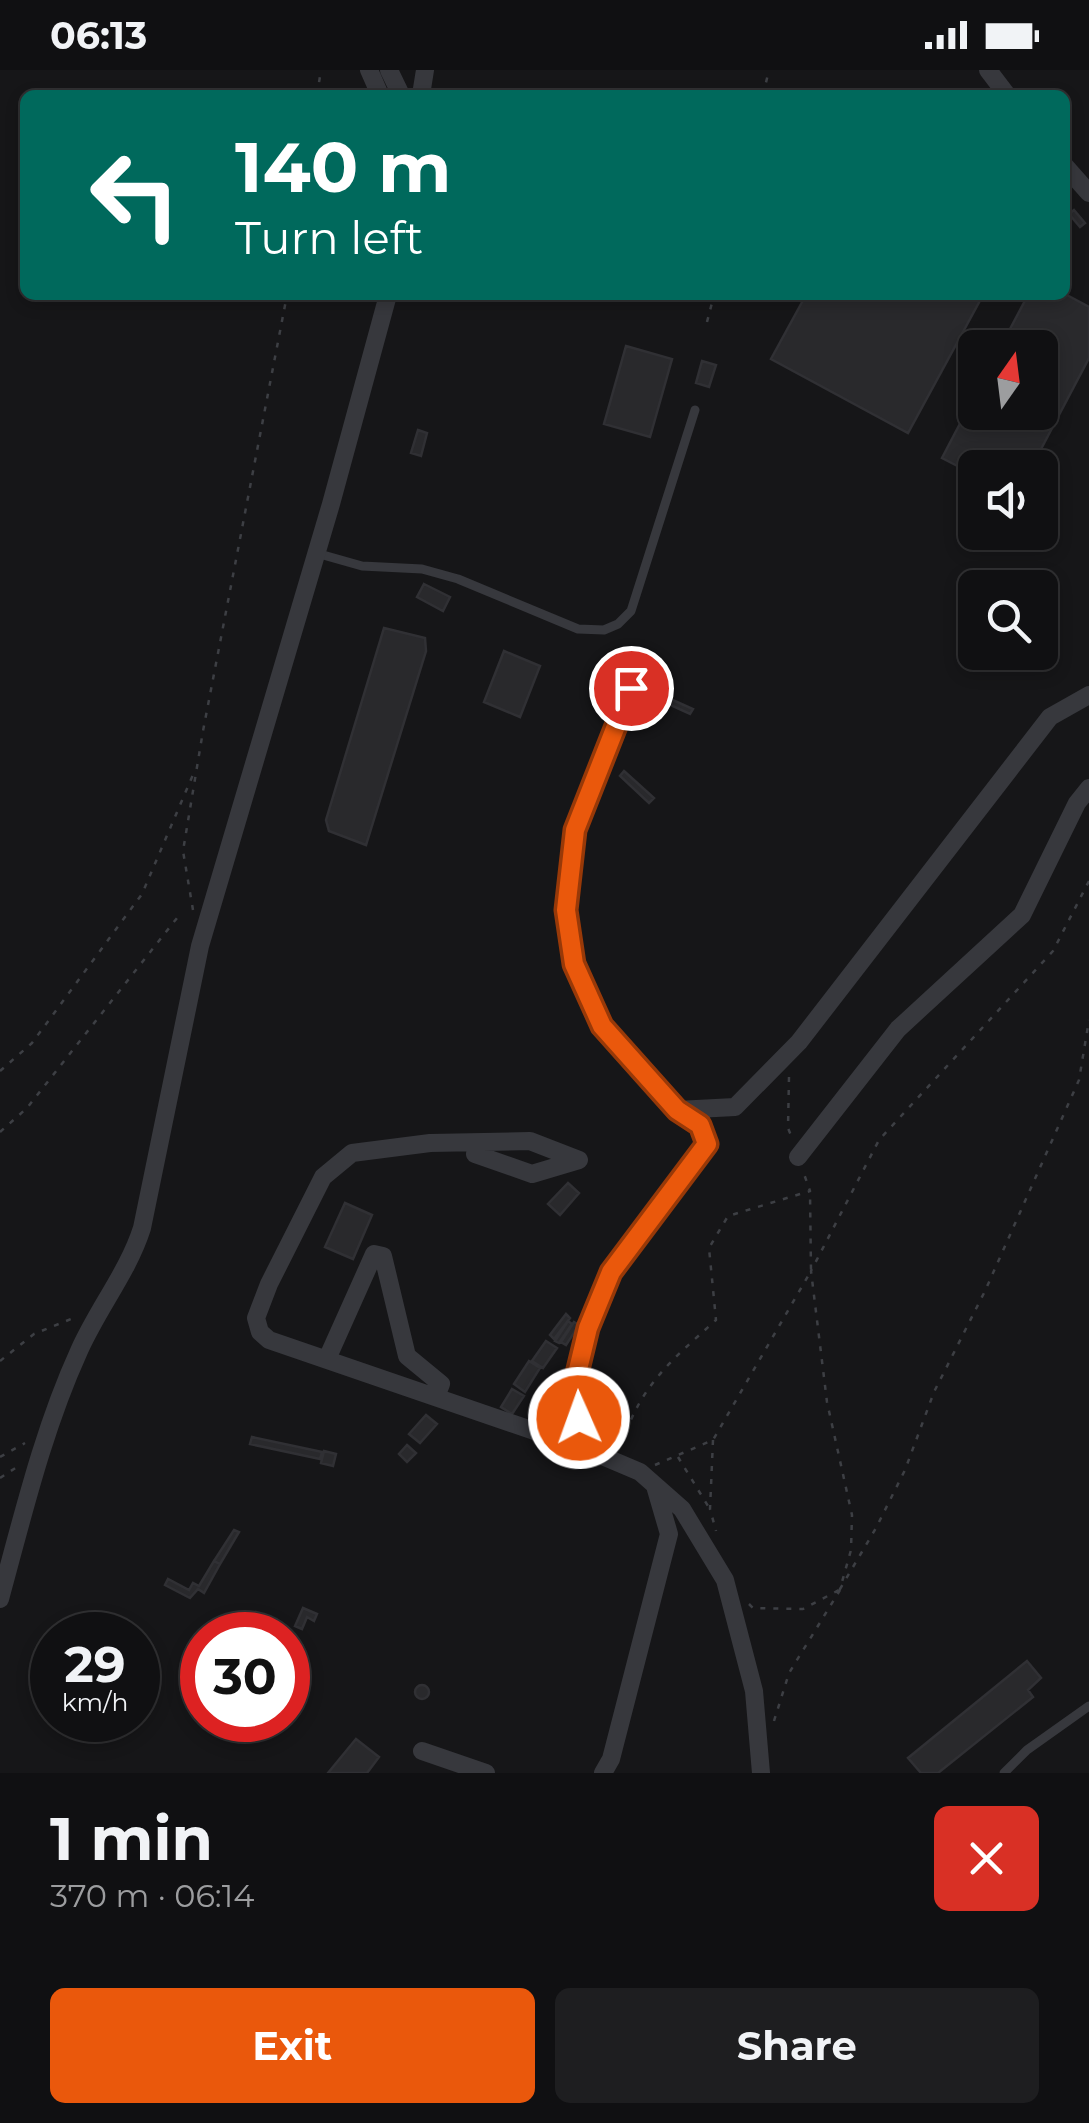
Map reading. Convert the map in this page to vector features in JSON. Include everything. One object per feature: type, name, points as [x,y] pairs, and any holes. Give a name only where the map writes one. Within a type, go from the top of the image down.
[{"type":"street","points":[[988,70],[1004,90]]},
{"type":"street","points":[[1070,172],[1089,193]]},
{"type":"street","points":[[0,1599],[48,1429],[79,1350],[134,1254],[142,1228],[200,946],[387,300]]},
{"type":"street","points":[[581,1447],[574,1386],[588,1328],[611,1272],[707,1144],[700,1125],[677,1110],[602,1026],[574,964],[566,910],[575,830],[631,688]]},
{"type":"street","points":[[677,1110],[735,1106],[790,1050],[1050,717],[1089,695]]},
{"type":"street","points":[[798,1158],[898,1029],[1022,915],[1077,803],[1089,788]]},
{"type":"street","points":[[475,1154],[532,1174],[579,1160],[530,1140],[430,1143],[352,1153],[323,1177],[269,1284],[256,1318],[260,1332],[270,1340],[581,1447],[640,1472],[682,1508],[725,1580],[754,1691],[761,1773]]},
{"type":"street","points":[[327,1359],[374,1254],[383,1256],[407,1356],[441,1384],[436,1397]]},
{"type":"street","points":[[603,1773],[612,1759],[670,1534],[655,1486]]},
{"type":"street","points":[[422,1751],[486,1773]]},
{"type":"lane","points":[[316,553],[362,566],[422,569],[458,579],[578,628],[604,630],[618,624],[631,610],[695,410]]},
{"type":"lane","points":[[1004,1773],[1028,1750],[1089,1706]]},
{"type":"path","points":[[194,916],[183,851],[286,300]]},
{"type":"path","points":[[707,322],[713,300]]},
{"type":"path","points":[[0,1071],[32,1044],[142,894],[198,764]]},
{"type":"path","points":[[719,1544],[710,1509],[713,1440],[810,1271],[879,1140],[1053,951],[1089,881]]},
{"type":"path","points":[[0,1132],[28,1108],[177,918]]},
{"type":"path","points":[[774,1722],[789,1673],[876,1528],[905,1470],[934,1392],[985,1291],[1079,1080],[1089,1020]]},
{"type":"path","points":[[725,1580],[752,1608],[803,1609],[840,1589],[851,1550],[852,1515],[828,1402],[810,1271],[810,1192],[788,1128],[790,1050]]},
{"type":"path","points":[[616,1462],[632,1411],[664,1368],[716,1320],[709,1248],[728,1216],[810,1192]]},
{"type":"path","points":[[0,1361],[34,1334],[102,1306]]},
{"type":"path","points":[[0,1457],[48,1429]]},
{"type":"path","points":[[640,1472],[713,1440]]},
{"type":"path","points":[[677,1456],[710,1509]]},
{"type":"building","points":[[1074,210],[1085,223],[1080,227],[1070,213]]},
{"type":"building","points":[[1070,297],[1089,307],[1089,358],[1058,417],[1058,330],[1010,330],[1025,300],[1070,300]]},
{"type":"building","points":[[803,300],[980,300],[964,330],[958,330],[958,341],[908,433],[771,359]]},
{"type":"building","points":[[626,346],[672,359],[650,437],[604,424]]},
{"type":"building","points":[[702,361],[716,365],[709,387],[696,383]]},
{"type":"building","points":[[958,427],[1051,430],[1040,450],[958,450],[958,466],[942,458]]},
{"type":"building","points":[[418,430],[427,433],[421,456],[411,453]]},
{"type":"building","points":[[424,584],[450,597],[443,611],[417,597]]},
{"type":"building","points":[[384,628],[425,638],[426,651],[366,845],[329,831],[326,820]]},
{"type":"building","points":[[504,651],[540,666],[520,717],[484,702]]},
{"type":"building","points":[[647,665],[654,667],[646,694],[639,692]]},
{"type":"building","points":[[666,697],[693,709],[690,714],[664,702]]},
{"type":"building","points":[[624,771],[654,798],[649,803],[620,776]]},
{"type":"building","points":[[568,1183],[579,1193],[560,1215],[548,1204]]},
{"type":"building","points":[[345,1203],[372,1215],[353,1259],[325,1247]]},
{"type":"building","points":[[566,1314],[570,1318],[554,1339],[550,1335]]},
{"type":"building","points":[[568,1321],[572,1324],[559,1343],[555,1341]]},
{"type":"building","points":[[574,1322],[579,1325],[566,1345],[561,1342]]},
{"type":"building","points":[[546,1341],[557,1348],[543,1368],[532,1361]]},
{"type":"building","points":[[529,1361],[540,1368],[525,1392],[514,1384]]},
{"type":"building","points":[[512,1389],[524,1396],[512,1414],[501,1407]]},
{"type":"building","points":[[426,1415],[437,1424],[420,1443],[409,1434]]},
{"type":"building","points":[[252,1437],[322,1452],[320,1459],[250,1444]]},
{"type":"building","points":[[407,1445],[416,1453],[407,1462],[399,1454]]},
{"type":"building","points":[[324,1451],[336,1454],[333,1466],[321,1463]]},
{"type":"building","points":[[234,1530],[239,1532],[220,1564],[214,1561]]},
{"type":"building","points":[[214,1561],[220,1564],[204,1593],[198,1589],[190,1598],[165,1585],[168,1579],[189,1590],[193,1583],[199,1586]]},
{"type":"building","points":[[303,1608],[317,1614],[314,1621],[310,1612],[301,1612]]},
{"type":"building","points":[[1027,1661],[1041,1678],[1028,1690],[1033,1697],[938,1773],[921,1773],[908,1758]]},
{"type":"building","points":[[422,1685],[429,1692],[422,1699],[415,1692]]},
{"type":"building","points":[[356,1739],[379,1757],[367,1773],[328,1773]]},
{"type":"route","points":[[579,1418],[574,1386],[588,1328],[611,1272],[707,1144],[700,1125],[677,1110],[602,1026],[574,964],[566,910],[575,830],[631,688]]}]
